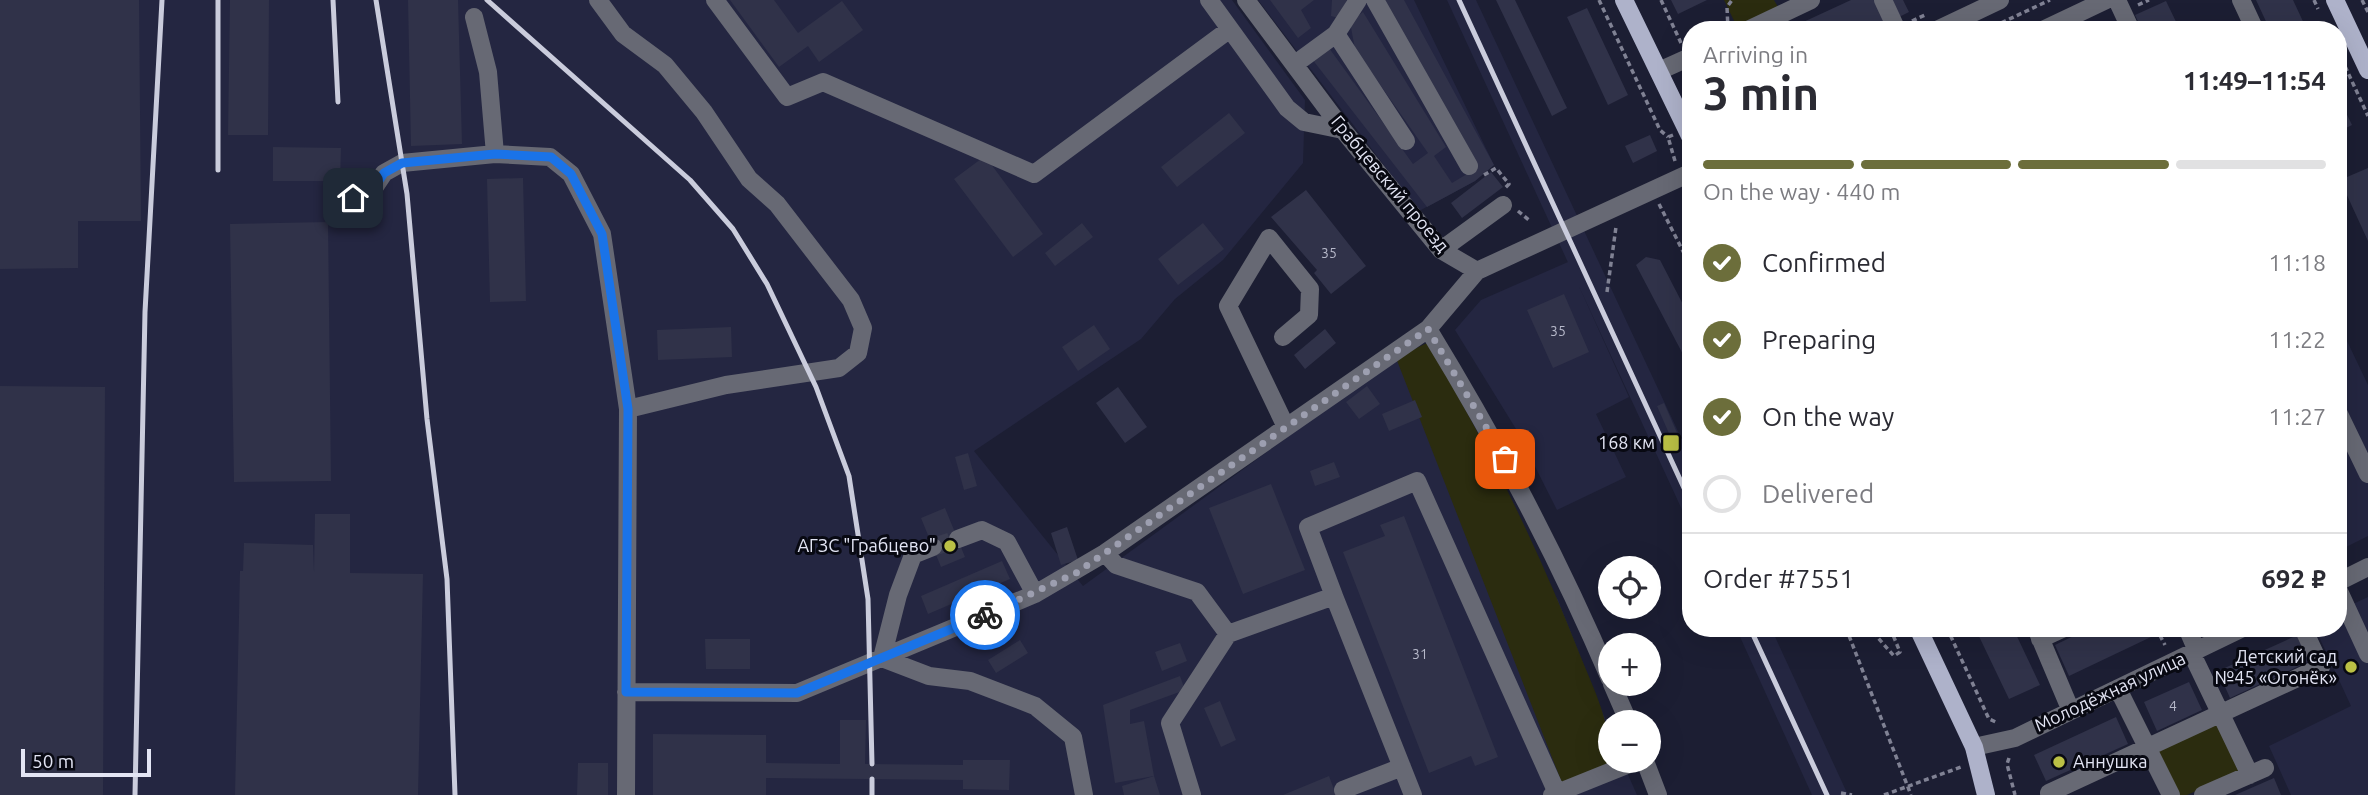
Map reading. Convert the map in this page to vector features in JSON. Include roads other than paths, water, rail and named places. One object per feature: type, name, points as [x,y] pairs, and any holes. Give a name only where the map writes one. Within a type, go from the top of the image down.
[{"type":"main road","points":[[1624,0],[1682,119]]},
{"type":"main road","points":[[2335,0],[2345,21]]},
{"type":"main road","points":[[2347,25],[2368,70]]},
{"type":"main road","points":[[1923,637],[1977,754],[1986,795]]},
{"type":"street","points":[[598,0],[623,34],[665,65],[705,112],[749,179],[777,204],[851,300],[863,328],[859,353],[839,368],[726,385],[628,409]]},
{"type":"street","points":[[715,0],[788,97],[823,82],[1034,174],[1230,29]]},
{"type":"street","points":[[1209,0],[1287,108],[1304,122],[1343,130]]},
{"type":"street","name":"Грабцевский проезд","points":[[1246,0],[1343,130],[1441,250],[1477,271]]},
{"type":"street","points":[[1295,64],[1336,34],[1358,0]]},
{"type":"street","points":[[1375,0],[1472,173]]},
{"type":"street","points":[[1762,21],[1784,6],[1811,0]]},
{"type":"street","points":[[1883,0],[1893,21]]},
{"type":"street","points":[[1956,21],[2000,0]]},
{"type":"street","points":[[2062,21],[2106,0]]},
{"type":"street","points":[[2117,0],[2127,21]]},
{"type":"street","points":[[2241,0],[2251,21]]},
{"type":"street","points":[[474,17],[488,72],[495,154]]},
{"type":"street","points":[[1336,34],[1406,141]]},
{"type":"street","points":[[1659,71],[1682,60]]},
{"type":"street","points":[[335,202],[370,194],[384,173],[402,163],[495,154],[551,157],[571,174],[602,234],[628,409],[626,795]]},
{"type":"street","points":[[626,692],[797,693],[1035,594],[1105,553],[1428,329],[1477,271],[1682,177]]},
{"type":"street","points":[[1441,250],[1505,202]]},
{"type":"street","points":[[1283,337],[1309,315],[1310,289],[1269,238],[1228,306],[1286,427]]},
{"type":"street","points":[[1428,329],[1494,436],[1574,595],[1598,651]]},
{"type":"street","points":[[2347,431],[2368,474]]},
{"type":"street","points":[[1413,795],[1308,527],[1417,481],[1554,794],[1607,773]]},
{"type":"street","points":[[958,538],[982,530],[1007,542],[1035,594]]},
{"type":"street","points":[[882,658],[898,595],[913,555],[933,547]]},
{"type":"street","points":[[1105,553],[1116,565],[1197,592],[1228,634]]},
{"type":"street","points":[[2347,578],[2368,567]]},
{"type":"street","points":[[1192,795],[1170,723],[1228,634],[1335,596]]},
{"type":"street","points":[[2347,608],[2368,654]]},
{"type":"street","points":[[2039,637],[2071,711]]},
{"type":"street","points":[[2190,637],[2220,714],[2257,772],[2203,795]]},
{"type":"street","name":"Молодёжная улица","points":[[1977,754],[2225,637]]},
{"type":"street","points":[[2049,793],[2321,667],[2307,637]]},
{"type":"street","points":[[882,658],[929,676],[970,681],[1035,706],[1073,737],[1084,795]]},
{"type":"street","points":[[2118,689],[2171,795]]},
{"type":"street","points":[[1343,790],[1402,767]]},
{"type":"street","points":[[1650,773],[1658,795]]},
{"type":"tunnel","points":[[933,547],[958,539]]},
{"type":"railway","points":[[135,795],[145,312],[162,0]]},
{"type":"railway","points":[[218,0],[218,170]]},
{"type":"railway","points":[[333,0],[338,102]]},
{"type":"railway","points":[[376,0],[407,194],[427,419],[447,579],[455,795]]},
{"type":"railway","points":[[487,0],[690,180],[733,229],[767,284],[816,387],[849,476],[868,599],[872,764]]},
{"type":"railway","points":[[1459,0],[1682,484]]},
{"type":"railway","points":[[1754,637],[1827,795]]},
{"type":"railway","points":[[872,779],[872,795]]},
{"type":"place","name":"168 км","points":[[1671,443]]},
{"type":"place","name":"АГЗС \"Грабцево\"","points":[[950,546]]},
{"type":"place","name":"Детский сад №45 «Огонёк»","points":[[2351,667]]},
{"type":"place","name":"Аннушка","points":[[2059,762]]}]
